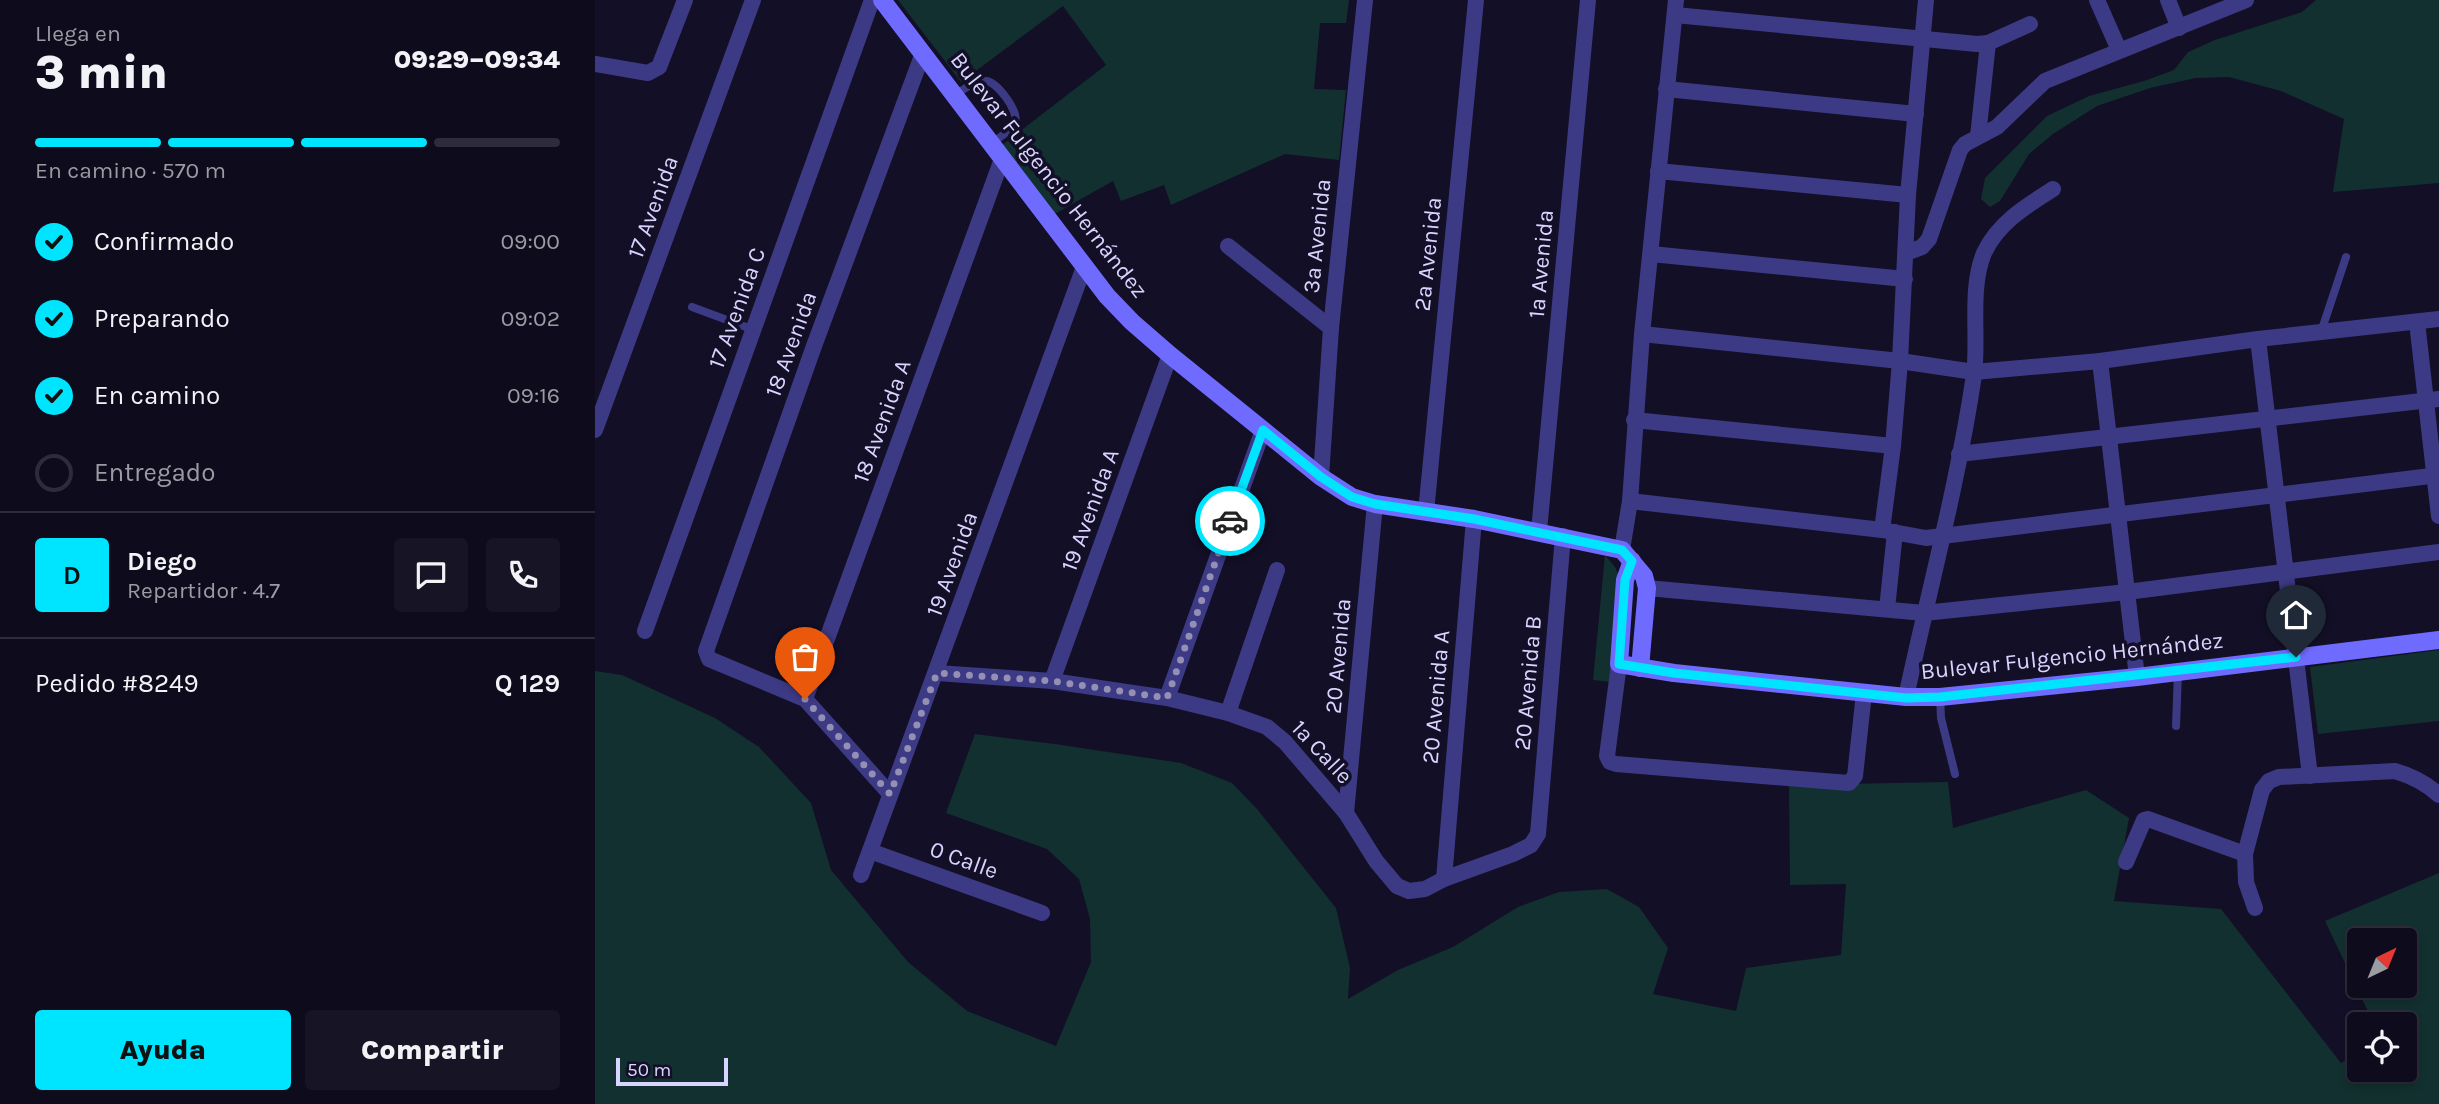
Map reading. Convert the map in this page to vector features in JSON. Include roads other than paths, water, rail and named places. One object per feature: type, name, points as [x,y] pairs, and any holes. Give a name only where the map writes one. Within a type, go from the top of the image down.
[{"type":"street","points":[[595,64],[648,73],[655,70],[659,67],[684,0]]},
{"type":"street","name":"17 Avenida","points":[[595,430],[753,0]]},
{"type":"street","name":"17 Avenida C","points":[[645,631],[872,0]]},
{"type":"street","name":"Bulevar Fulgencio Hernández","points":[[882,0],[1084,267],[1132,322],[1321,477],[1352,497],[1375,504],[1539,531],[1627,556]]},
{"type":"street","name":"3a Avenida","points":[[1321,477],[1331,328],[1364,0]]},
{"type":"street","name":"2a Avenida","points":[[1426,512],[1476,0]]},
{"type":"street","name":"1a Avenida","points":[[1539,531],[1588,0]]},
{"type":"street","points":[[1887,609],[1892,446],[1900,361],[1908,195],[1926,0]]},
{"type":"street","points":[[2097,0],[2119,50]]},
{"type":"street","points":[[2168,0],[2179,28]]},
{"type":"street","points":[[1906,253],[1922,247],[1929,239],[1956,158],[1965,144],[1997,127],[2045,81],[2240,1]]},
{"type":"street","points":[[1864,693],[1855,776],[1849,783],[1616,764],[1610,762],[1607,756],[1619,664],[1634,420],[1675,7],[1923,39],[1988,43],[2031,24]]},
{"type":"street","points":[[1978,136],[1988,43]]},
{"type":"street","name":"18 Avenida","points":[[805,699],[709,659],[706,652],[818,333],[923,53]]},
{"type":"street","points":[[1667,89],[1916,114]]},
{"type":"street","name":"18 Avenida A","points":[[805,699],[1002,159]]},
{"type":"street","points":[[1658,171],[1908,195]]},
{"type":"street","points":[[1906,698],[1942,536],[1974,372],[1978,270],[1990,242],[2006,222],[2028,204],[2053,190]]},
{"type":"street","points":[[1229,246],[1331,328]]},
{"type":"street","points":[[1651,254],[1905,279]]},
{"type":"street","name":"19 Avenida","points":[[861,875],[1084,267]]},
{"type":"street","points":[[1642,334],[1900,361],[1974,372],[2099,361],[2258,339],[2439,319]]},
{"type":"street","points":[[2417,322],[2432,400],[2439,516]]},
{"type":"street","points":[[2258,339],[2310,776]]},
{"type":"street","name":"19 Avenida A","points":[[1052,681],[1170,355]]},
{"type":"street","points":[[2099,361],[2137,677]]},
{"type":"street","points":[[1959,454],[2432,400]]},
{"type":"street","points":[[1634,420],[1892,446]]},
{"type":"street","points":[[1167,698],[1263,430]]},
{"type":"street","points":[[1630,502],[1888,531],[1926,538],[2437,475]]},
{"type":"street","name":"20 Avenida","points":[[1346,813],[1375,504]]},
{"type":"street","name":"20 Avenida A","points":[[1444,879],[1474,519]]},
{"type":"street","name":"20 Avenida B","points":[[1538,834],[1563,536]]},
{"type":"street","points":[[1647,588],[1924,612],[2127,592],[2439,552]]},
{"type":"street","points":[[1627,556],[1644,576],[1647,588],[1640,668]]},
{"type":"street","points":[[1228,713],[1277,570]]},
{"type":"street","name":"Bulevar Fulgencio Hernández","points":[[1619,664],[1674,673],[1906,698],[2137,677],[2439,640]]},
{"type":"street","name":"1a Calle","points":[[937,673],[1052,681],[1167,698],[1228,713],[1267,727],[1315,774],[1346,813],[1376,861],[1397,886],[1409,891],[1425,889],[1444,879],[1513,854],[1531,845],[1538,834]]},
{"type":"street","points":[[805,699],[890,794]]},
{"type":"street","points":[[2255,908],[2246,882],[2245,854],[2262,790],[2269,781],[2279,777],[2395,771],[2410,775],[2430,786],[2439,795]]},
{"type":"street","points":[[2126,862],[2144,820],[2148,819],[2245,854]]},
{"type":"street","name":"0 Calle","points":[[870,851],[1042,913]]},
{"type":"lane","points":[[955,95],[968,86],[987,80],[993,82],[1011,105],[1016,121],[991,144]]},
{"type":"lane","points":[[2321,332],[2346,257]]},
{"type":"lane","points":[[692,307],[754,330]]},
{"type":"lane","points":[[2176,726],[2178,672]]},
{"type":"lane","points":[[1940,697],[1941,718],[1955,774]]}]
